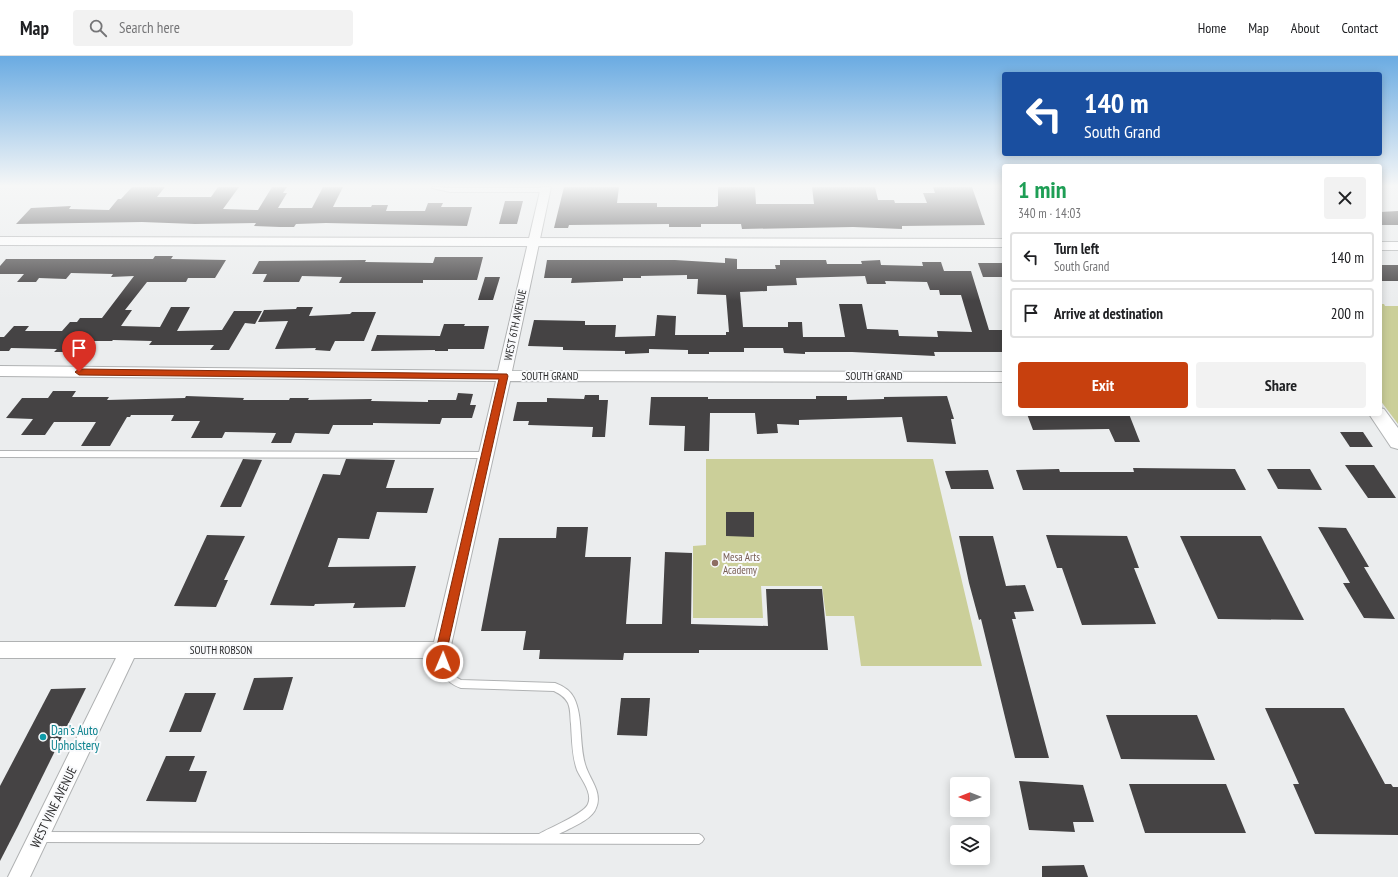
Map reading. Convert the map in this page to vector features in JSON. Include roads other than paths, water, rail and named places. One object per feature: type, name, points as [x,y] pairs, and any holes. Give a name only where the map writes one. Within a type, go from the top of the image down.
[{"type":"street","name":"WEST 6TH AVENUE","points":[[441,650],[537,225]]},
{"type":"street","points":[[0,241],[1002,243]]},
{"type":"street","points":[[1382,246],[1398,246]]},
{"type":"street","name":"SOUTH GRAND","points":[[0,371],[504,376],[1002,377]]},
{"type":"street","points":[[1379,416],[1398,442]]},
{"type":"street","name":"SOUTH ROBSON","points":[[0,650],[441,650]]},
{"type":"street","name":"WEST VINE AVENUE","points":[[19,877],[129,650]]},
{"type":"lane","points":[[0,454],[486,455]]},
{"type":"lane","points":[[441,650],[444,668],[448,676],[461,684],[555,686],[566,692],[574,710],[578,754],[582,772],[589,782],[593,796],[593,805],[576,820],[540,838]]},
{"type":"lane","points":[[39,837],[699,839]]},
{"type":"place","name":"Mesa Arts Academy","points":[[715,563]]},
{"type":"place","name":"Dan's Auto Upholstery","points":[[43,737]]}]
